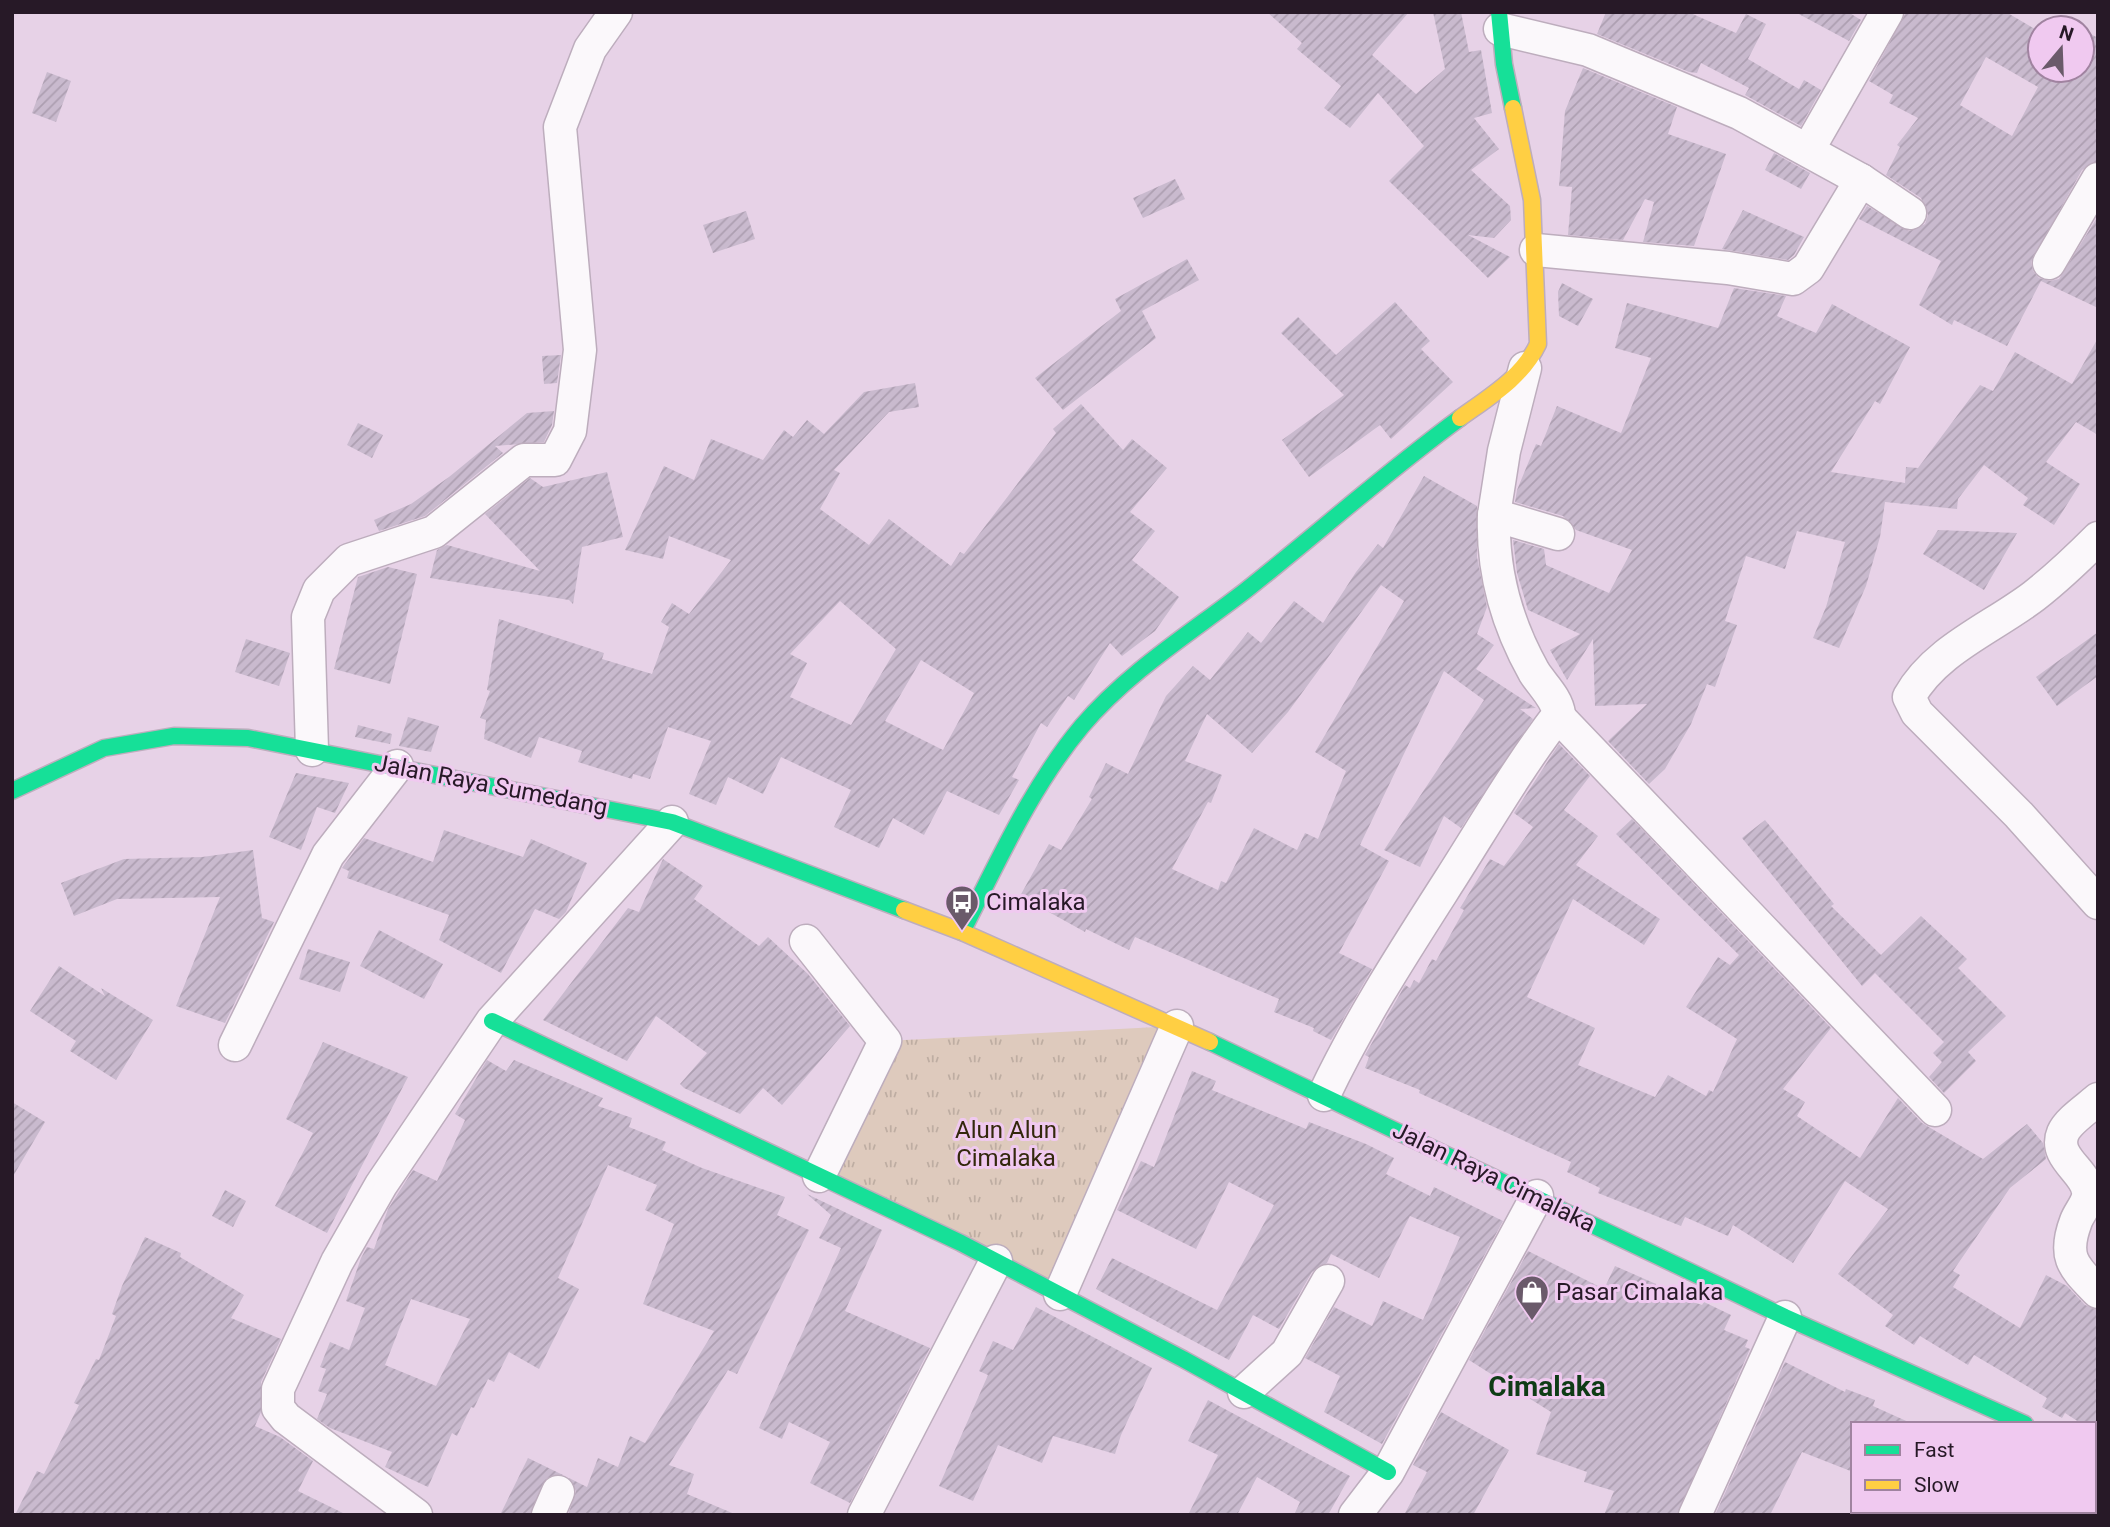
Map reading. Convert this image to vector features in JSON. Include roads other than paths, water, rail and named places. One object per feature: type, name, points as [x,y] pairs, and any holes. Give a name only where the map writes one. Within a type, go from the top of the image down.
[{"type":"main road","points":[[962,932],[1040,787],[1071,739],[1102,703],[1140,667],[1214,614],[1519,372],[1534,357],[1538,344],[1532,200],[1504,64],[1500,21]]},
{"type":"main road","name":"Jalan Raya Sumedang","points":[[12,791],[104,748],[174,736],[248,738],[672,822],[962,932]]},
{"type":"main road","name":"Jalan Raya Cimalaka","points":[[962,932],[1177,1026],[1785,1317],[2021,1422]]},
{"type":"main road","points":[[492,1021],[996,1261],[1244,1392],[1388,1472]]},
{"type":"street","points":[[313,750],[308,617],[319,590],[349,560],[435,532],[523,460],[554,461],[568,437],[579,334],[560,127],[590,49],[616,12]]},
{"type":"street","points":[[1808,150],[1887,12]]},
{"type":"street","points":[[1500,21],[1588,50],[1739,113],[1860,180],[1910,213]]},
{"type":"street","points":[[2049,263],[2098,178]]},
{"type":"street","points":[[1536,250],[1716,267],[1793,279],[1808,268],[1860,180]]},
{"type":"street","points":[[1324,1095],[1353,1032],[1553,721],[1558,707],[1535,673],[1506,609],[1498,574],[1494,515],[1519,372]]},
{"type":"street","points":[[1494,515],[1558,534]]},
{"type":"street","points":[[2098,538],[2034,596],[1940,660],[1917,682],[1909,697],[1917,713],[2020,815],[2098,903]]},
{"type":"street","points":[[1553,721],[1935,1111]]},
{"type":"street","points":[[235,1045],[328,855],[397,766]]},
{"type":"street","points":[[409,1513],[286,1418],[278,1408],[278,1389],[337,1262],[381,1185],[492,1021],[672,822]]},
{"type":"street","points":[[806,941],[885,1041],[819,1176]]},
{"type":"street","points":[[1060,1294],[1177,1026]]},
{"type":"street","points":[[2098,1099],[2063,1132],[2062,1145],[2067,1161],[2085,1183],[2088,1196],[2070,1241],[2072,1264],[2098,1292]]},
{"type":"street","points":[[1355,1515],[1388,1472],[1536,1196]]},
{"type":"street","points":[[864,1515],[996,1261]]},
{"type":"street","points":[[1244,1392],[1287,1353],[1328,1281]]},
{"type":"street","points":[[1695,1515],[1785,1317]]},
{"type":"place","name":"Cimalaka","points":[[962,932]]},
{"type":"place","name":"Pasar Cimalaka","points":[[1532,1322]]},
{"type":"district","name":"Cimalaka","points":[[1547,1386]]},
{"type":"park label","name":"Alun Alun Cimalaka","points":[[1006,1144]]}]
